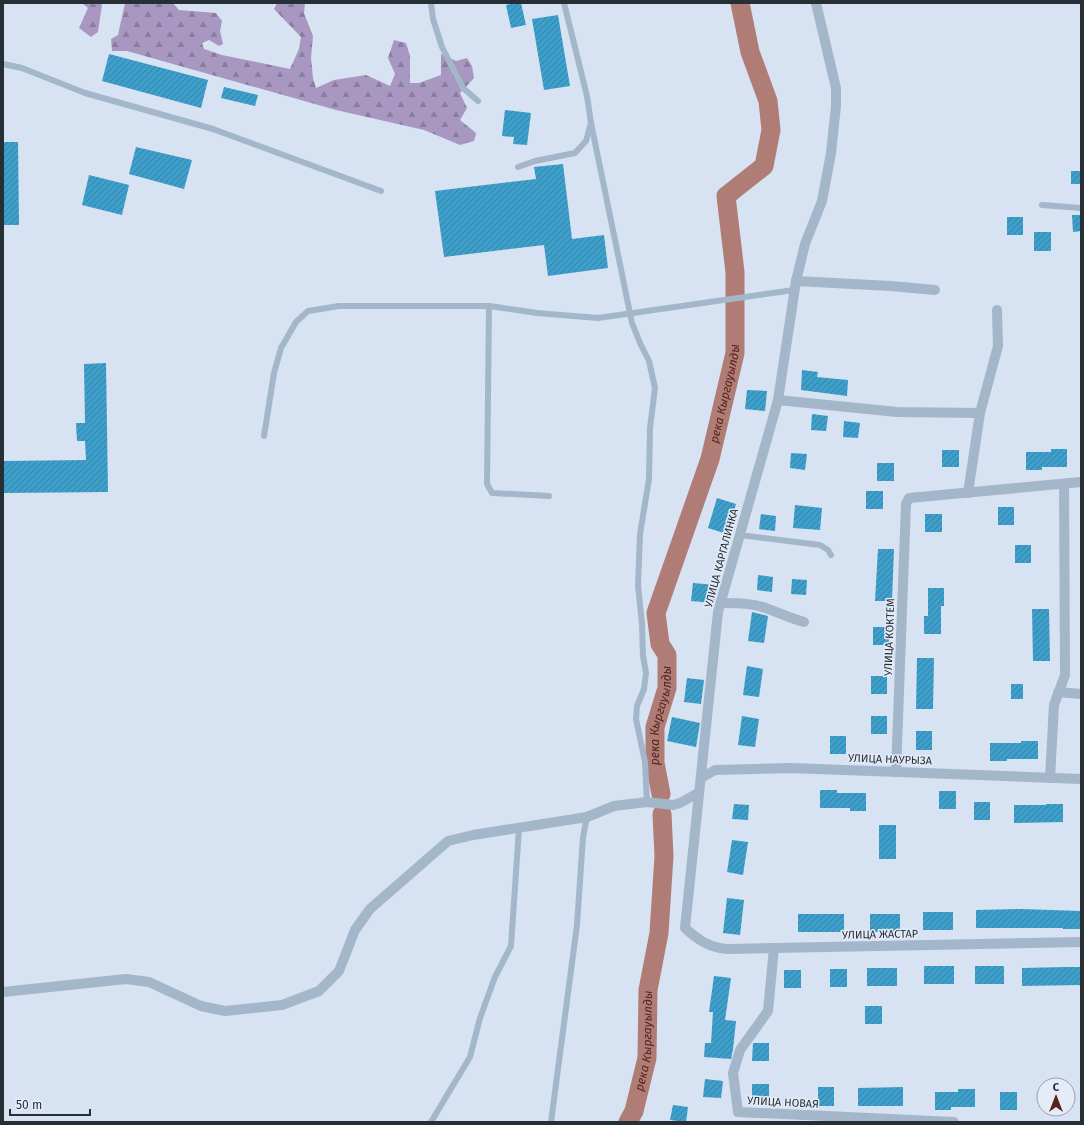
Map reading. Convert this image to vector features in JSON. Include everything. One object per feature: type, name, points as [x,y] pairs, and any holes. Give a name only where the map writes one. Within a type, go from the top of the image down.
[{"type":"street","name":"УЛИЦА КАРГАЛИНКА","points":[[685,928],[718,612],[778,400],[795,285],[805,244],[822,201],[831,152],[836,106],[836,88],[816,3]]},
{"type":"street","points":[[795,285],[891,286],[935,290]]},
{"type":"street","points":[[997,310],[998,346],[980,413],[968,493],[1081,482]]},
{"type":"street","points":[[778,400],[897,412],[980,413]]},
{"type":"street","points":[[1050,778],[1054,705],[1065,675],[1064,484]]},
{"type":"street","name":"УЛИЦА КОКТЕМ","points":[[896,772],[906,504],[909,498],[968,493]]},
{"type":"street","points":[[721,603],[747,603],[770,609],[789,619],[804,622]]},
{"type":"street","points":[[1058,692],[1081,694]]},
{"type":"street","name":"УЛИЦА НАУРЫЗА","points":[[701,778],[715,770],[791,768],[1081,779]]},
{"type":"street","points":[[3,992],[126,979],[149,982],[201,1006],[224,1011],[282,1005],[319,991],[339,971],[355,930],[370,909],[448,842],[473,835],[587,817],[614,806],[647,802],[673,805],[680,803],[698,793]]},
{"type":"street","name":"УЛИЦА ЖАСТАР","points":[[685,928],[696,938],[709,945],[719,948],[1081,942]]},
{"type":"street","name":"УЛИЦА НОВАЯ","points":[[774,948],[768,1011],[740,1050],[733,1073],[738,1112],[954,1122]]},
{"type":"lane","points":[[431,3],[433,19],[442,47],[463,88],[478,101]]},
{"type":"lane","points":[[564,3],[587,96],[591,123],[630,314],[640,343],[649,361],[655,388],[650,428],[649,479],[640,534],[638,585],[642,624],[643,656],[646,673],[644,689],[636,706],[636,719],[645,762],[647,802]]},
{"type":"lane","points":[[3,64],[22,68],[85,93],[213,129],[381,192]]},
{"type":"lane","points":[[518,167],[535,160],[575,152],[586,141],[591,123]]},
{"type":"lane","points":[[1042,206],[1081,208]]},
{"type":"lane","points":[[264,436],[274,373],[281,348],[296,322],[308,311],[338,306],[489,306],[537,313],[598,318],[740,296],[795,285]]},
{"type":"lane","points":[[489,306],[487,484],[492,493],[549,496]]},
{"type":"lane","points":[[740,535],[820,545],[828,550],[831,555]]},
{"type":"lane","points":[[550,1122],[576,933],[583,836],[587,817]]},
{"type":"lane","points":[[431,1122],[470,1057],[480,1018],[495,977],[511,946],[519,828]]},
{"type":"green space","points":[[82,3],[102,4],[98,32],[91,37],[79,28],[88,8]]},
{"type":"green space","points":[[125,3],[173,3],[179,10],[216,13],[222,21],[220,31],[223,44],[219,46],[209,40],[202,43],[204,49],[222,55],[290,69],[299,49],[301,37],[274,9],[277,3],[305,3],[304,13],[313,36],[311,58],[313,78],[316,88],[334,80],[366,75],[390,86],[395,74],[388,58],[394,40],[406,43],[410,56],[410,83],[419,83],[441,75],[441,54],[456,61],[467,58],[472,66],[474,78],[460,93],[467,108],[460,120],[476,133],[474,141],[460,145],[424,130],[336,110],[127,51],[112,51],[111,39],[118,35]]},
{"type":"building","points":[[521,3],[526,25],[511,28],[506,5]]},
{"type":"building","points":[[558,15],[570,86],[544,90],[532,19]]},
{"type":"building","points":[[109,54],[208,80],[201,108],[102,81]]},
{"type":"building","points":[[224,87],[258,95],[255,106],[221,98]]},
{"type":"building","points":[[505,110],[531,113],[527,145],[513,144],[514,137],[502,136]]},
{"type":"building","points":[[3,142],[18,142],[19,225],[3,225]]},
{"type":"building","points":[[136,147],[192,160],[184,189],[129,174]]},
{"type":"building","points":[[563,164],[572,239],[604,235],[608,268],[548,276],[544,245],[444,257],[435,191],[536,179],[534,167]]},
{"type":"building","points":[[1071,171],[1081,171],[1081,184],[1071,184]]},
{"type":"building","points":[[89,175],[129,185],[122,215],[82,205]]},
{"type":"building","points":[[1072,215],[1081,215],[1081,231],[1073,232]]},
{"type":"building","points":[[1007,217],[1023,217],[1023,235],[1007,235]]},
{"type":"building","points":[[1034,232],[1051,232],[1051,251],[1034,251]]},
{"type":"building","points":[[106,363],[108,492],[3,493],[3,461],[86,460],[85,441],[77,441],[76,423],[85,423],[84,364]]},
{"type":"building","points":[[802,370],[818,372],[817,377],[848,380],[847,396],[801,390]]},
{"type":"building","points":[[747,390],[767,391],[765,411],[745,409]]},
{"type":"building","points":[[812,414],[828,416],[826,431],[811,430]]},
{"type":"building","points":[[844,421],[860,423],[858,438],[843,437]]},
{"type":"building","points":[[1051,449],[1067,449],[1067,467],[1042,467],[1042,470],[1026,470],[1026,452],[1051,452]]},
{"type":"building","points":[[942,450],[959,450],[959,467],[942,467]]},
{"type":"building","points":[[791,453],[807,454],[805,470],[790,468]]},
{"type":"building","points":[[877,463],[894,463],[894,481],[877,481]]},
{"type":"building","points":[[866,491],[883,491],[883,509],[866,509]]},
{"type":"building","points":[[717,498],[736,504],[727,534],[708,528]]},
{"type":"building","points":[[795,505],[822,508],[820,530],[793,528]]},
{"type":"building","points":[[998,507],[1014,507],[1014,525],[998,525]]},
{"type":"building","points":[[761,514],[776,516],[775,531],[759,529]]},
{"type":"building","points":[[925,514],[942,514],[942,532],[925,532]]},
{"type":"building","points":[[1015,545],[1031,545],[1031,563],[1015,563]]},
{"type":"building","points":[[878,549],[894,549],[892,601],[875,601]]},
{"type":"building","points":[[758,575],[773,577],[772,592],[757,590]]},
{"type":"building","points":[[792,579],[807,580],[806,595],[791,594]]},
{"type":"building","points":[[693,583],[716,585],[714,603],[691,601]]},
{"type":"building","points":[[928,588],[944,588],[944,606],[941,606],[941,634],[924,634],[924,616],[928,616]]},
{"type":"building","points":[[1032,609],[1049,609],[1050,661],[1033,661]]},
{"type":"building","points":[[752,612],[768,616],[764,643],[748,641]]},
{"type":"building","points":[[873,627],[889,627],[889,645],[873,645]]},
{"type":"building","points":[[917,658],[934,658],[933,709],[916,709]]},
{"type":"building","points":[[747,666],[763,669],[759,697],[743,695]]},
{"type":"building","points":[[871,676],[887,676],[887,694],[871,694]]},
{"type":"building","points":[[687,678],[704,680],[701,704],[684,702]]},
{"type":"building","points":[[1011,684],[1023,684],[1023,699],[1011,699]]},
{"type":"building","points":[[742,716],[759,719],[755,747],[738,745]]},
{"type":"building","points":[[871,716],[887,716],[887,734],[871,734]]},
{"type":"building","points":[[672,717],[700,723],[696,747],[667,741]]},
{"type":"building","points":[[916,731],[932,731],[932,750],[916,750]]},
{"type":"building","points":[[830,736],[846,736],[846,754],[830,754]]},
{"type":"building","points":[[1021,741],[1038,741],[1038,759],[1007,759],[1007,761],[990,761],[990,743],[1021,743]]},
{"type":"building","points":[[820,790],[837,790],[837,793],[866,793],[866,811],[850,811],[850,808],[820,808]]},
{"type":"building","points":[[939,791],[956,791],[956,809],[939,809]]},
{"type":"building","points":[[974,802],[990,802],[990,820],[974,820]]},
{"type":"building","points":[[734,804],[749,805],[748,820],[732,819]]},
{"type":"building","points":[[1063,804],[1063,822],[1014,823],[1014,805]]},
{"type":"building","points":[[879,825],[896,825],[896,859],[879,859]]},
{"type":"building","points":[[732,840],[748,842],[743,875],[727,872]]},
{"type":"building","points":[[727,898],[744,900],[740,935],[723,933]]},
{"type":"building","points":[[1021,909],[1081,911],[1081,929],[976,928],[976,910]]},
{"type":"building","points":[[923,912],[953,912],[953,930],[923,930]]},
{"type":"building","points":[[798,914],[844,914],[844,932],[798,932]]},
{"type":"building","points":[[870,914],[900,914],[900,932],[870,932]]},
{"type":"building","points":[[924,966],[954,966],[954,984],[924,984]]},
{"type":"building","points":[[975,966],[1004,966],[1004,984],[975,984]]},
{"type":"building","points":[[1081,967],[1081,985],[1022,986],[1022,968]]},
{"type":"building","points":[[867,968],[897,968],[897,986],[867,986]]},
{"type":"building","points":[[830,969],[847,969],[847,987],[830,987]]},
{"type":"building","points":[[784,970],[801,970],[801,988],[784,988]]},
{"type":"building","points":[[714,976],[731,978],[725,1020],[736,1021],[731,1059],[704,1057],[705,1043],[711,1043],[713,1012],[709,1012]]},
{"type":"building","points":[[865,1006],[882,1006],[882,1024],[865,1024]]},
{"type":"building","points":[[753,1043],[769,1043],[769,1061],[752,1061]]},
{"type":"building","points":[[705,1079],[723,1081],[721,1098],[703,1097]]},
{"type":"building","points":[[752,1084],[769,1084],[769,1102],[752,1102]]},
{"type":"building","points":[[818,1087],[834,1087],[834,1106],[818,1106]]},
{"type":"building","points":[[903,1087],[903,1106],[858,1106],[858,1088]]},
{"type":"building","points":[[958,1089],[975,1089],[975,1107],[951,1107],[951,1110],[935,1110],[935,1092],[958,1092]]},
{"type":"building","points":[[1000,1092],[1017,1092],[1017,1110],[1000,1110]]},
{"type":"building","points":[[673,1105],[688,1107],[686,1122],[670,1120]]},
{"type":"waterway","name":"река Кыргауылды","points":[[661,794],[655,763],[655,727],[667,688],[667,655],[660,644],[656,613],[710,459],[735,353],[735,272],[726,196],[764,166],[771,130],[768,101],[750,52],[740,3]]},
{"type":"waterway","name":"река Кыргауылды","points":[[628,1122],[634,1111],[647,1058],[648,990],[659,933],[664,856],[662,814]]}]
